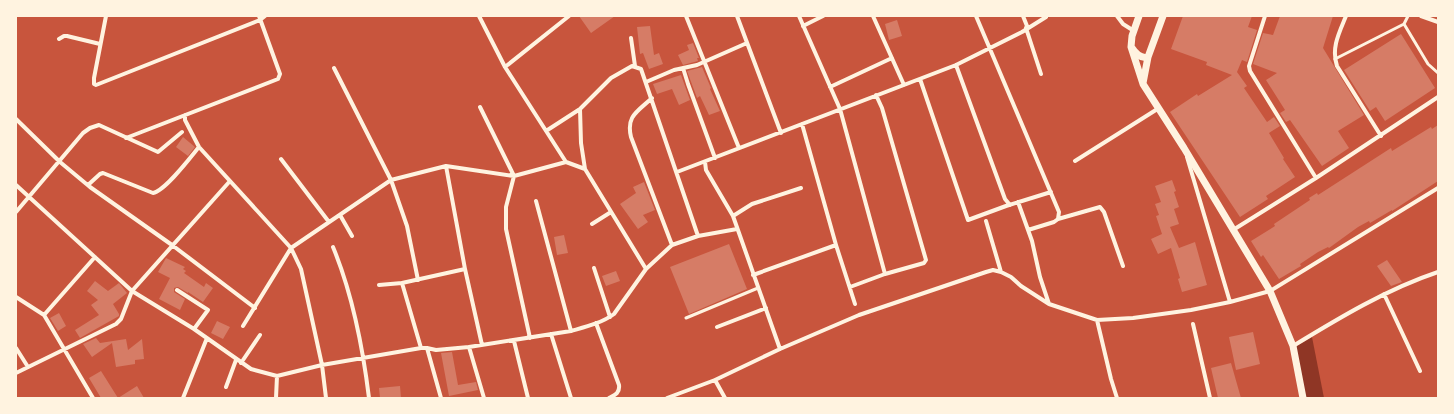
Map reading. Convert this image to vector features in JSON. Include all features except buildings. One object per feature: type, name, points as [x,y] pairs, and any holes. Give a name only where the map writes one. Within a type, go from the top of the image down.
[{"type":"street","points":[[112,16],[106,17],[94,78],[94,84],[96,85],[265,16]]},
{"type":"street","points":[[479,16],[505,67],[566,162]]},
{"type":"street","points":[[505,67],[569,16]]},
{"type":"street","points":[[686,16],[739,148]]},
{"type":"street","points":[[737,16],[781,133]]},
{"type":"street","points":[[799,16],[840,109],[885,274]]},
{"type":"street","points":[[803,26],[823,16]]},
{"type":"street","points":[[873,16],[904,85]]},
{"type":"street","points":[[976,16],[1051,192],[1059,212],[1058,219]]},
{"type":"street","points":[[1024,16],[1027,26],[1026,28],[1041,74]]},
{"type":"street","points":[[1118,16],[1123,24],[1134,31]]},
{"type":"street","points":[[1139,16],[1131,42],[1131,47],[1143,84],[1184,148],[1270,291],[1293,346],[1303,398]]},
{"type":"street","points":[[1143,84],[1148,57],[1163,16]]},
{"type":"street","points":[[1265,16],[1249,66],[1250,71],[1316,178]]},
{"type":"street","points":[[1346,16],[1335,43],[1334,59],[1336,66],[1381,136]]},
{"type":"street","points":[[1421,16],[1438,22]]},
{"type":"street","points":[[677,172],[956,65],[991,49],[1046,17]]},
{"type":"street","points":[[126,138],[278,79],[280,74],[259,18]]},
{"type":"street","points":[[59,40],[64,36],[68,36],[100,44]]},
{"type":"street","points":[[631,38],[635,66]]},
{"type":"street","points":[[646,82],[674,70],[704,62],[747,43]]},
{"type":"street","points":[[1131,47],[1137,54],[1145,58],[1148,57]]},
{"type":"street","points":[[830,87],[892,58]]},
{"type":"street","points":[[956,65],[1005,199],[1010,205]]},
{"type":"street","points":[[546,131],[580,109],[611,78],[635,66],[641,69],[698,236]]},
{"type":"street","points":[[334,68],[391,180],[407,226],[418,280]]},
{"type":"street","points":[[683,68],[715,158]]},
{"type":"street","points":[[920,79],[968,220],[1051,192]]},
{"type":"street","points":[[850,287],[885,274],[924,263],[926,261],[882,108],[876,95]]},
{"type":"street","points":[[1233,230],[1381,136],[1438,97]]},
{"type":"street","points":[[652,98],[635,114],[630,122],[629,128],[631,137],[672,245]]},
{"type":"street","points":[[480,107],[514,176],[506,207],[506,229],[530,338]]},
{"type":"street","points":[[1075,161],[1159,108]]},
{"type":"street","points":[[580,109],[581,143],[585,169],[646,269]]},
{"type":"street","points":[[185,115],[185,120],[199,147],[291,248],[301,269],[322,365],[326,398]]},
{"type":"street","points":[[16,119],[60,162],[88,185],[172,245],[255,308]]},
{"type":"street","points":[[802,124],[836,245],[855,304]]},
{"type":"street","points":[[16,212],[60,162],[83,133],[90,128],[99,125],[158,152],[182,132]]},
{"type":"street","points":[[88,185],[103,173],[156,193],[164,187],[199,147]]},
{"type":"street","points":[[1184,148],[1230,302]]},
{"type":"street","points":[[281,160],[329,222]]},
{"type":"street","points":[[243,326],[291,248],[391,180],[446,166],[514,176],[566,162],[585,169]]},
{"type":"street","points":[[705,162],[706,170],[732,214],[780,349]]},
{"type":"street","points":[[446,166],[465,269],[482,345]]},
{"type":"street","points":[[16,373],[116,324],[121,319],[132,291],[230,181]]},
{"type":"street","points":[[16,185],[132,291],[194,329],[251,370],[277,376],[322,365],[421,348],[436,350],[469,347],[571,331],[610,317],[618,309],[646,269],[672,245],[698,236],[737,229]]},
{"type":"street","points":[[732,214],[752,204],[801,188]]},
{"type":"street","points":[[667,398],[715,380],[780,349],[859,315],[993,270],[1011,277],[1021,286],[1049,304],[1097,320],[1133,318],[1174,313],[1230,302],[1270,291],[1438,188]]},
{"type":"street","points":[[536,201],[571,331]]},
{"type":"street","points":[[1018,202],[1028,230],[1040,277],[1049,304]]},
{"type":"street","points":[[1028,230],[1054,222],[1058,219],[1100,207],[1123,266]]},
{"type":"street","points":[[592,224],[612,212]]},
{"type":"street","points":[[340,215],[352,236]]},
{"type":"street","points":[[986,221],[1001,272]]},
{"type":"street","points":[[753,275],[836,245]]},
{"type":"street","points":[[333,247],[343,273],[364,358],[369,398]]},
{"type":"street","points":[[44,315],[95,257]]},
{"type":"street","points":[[594,268],[610,317]]},
{"type":"street","points":[[379,285],[402,283],[465,269]]},
{"type":"street","points":[[1293,346],[1384,294],[1414,280],[1438,272]]},
{"type":"street","points":[[402,283],[421,348]]},
{"type":"street","points":[[178,290],[208,310],[194,329]]},
{"type":"street","points":[[1384,294],[1420,371]]},
{"type":"street","points":[[16,297],[44,315],[93,398]]},
{"type":"street","points":[[717,327],[766,308]]},
{"type":"street","points":[[1097,320],[1117,398]]},
{"type":"street","points":[[596,323],[619,384],[619,392],[609,398]]},
{"type":"street","points":[[1193,324],[1210,398]]},
{"type":"street","points":[[551,334],[571,398]]},
{"type":"street","points":[[241,363],[260,335]]},
{"type":"street","points":[[183,398],[207,338]]},
{"type":"street","points":[[514,340],[528,398]]},
{"type":"street","points":[[469,347],[484,398]]},
{"type":"street","points":[[16,348],[28,367]]},
{"type":"street","points":[[427,348],[441,398]]},
{"type":"street","points":[[226,387],[236,360]]},
{"type":"street","points":[[276,398],[277,376]]},
{"type":"street","points":[[715,380],[725,398]]},
{"type":"lane","points":[[1334,59],[1404,24],[1408,16]]},
{"type":"lane","points":[[1404,24],[1428,64],[1438,73]]},
{"type":"lane","points":[[686,318],[758,288]]},
{"type":"shaded area","points":[[1312,337],[1324,398],[1305,398],[1295,347]]}]
